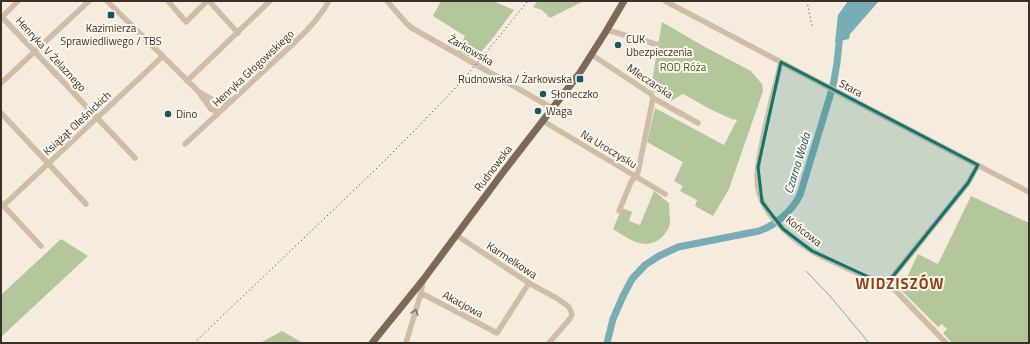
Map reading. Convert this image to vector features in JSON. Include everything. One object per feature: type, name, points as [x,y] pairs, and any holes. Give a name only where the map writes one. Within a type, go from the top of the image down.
[{"type":"main road","name":"Rudnowska","points":[[372,343],[423,280],[504,171],[579,74],[624,1]]},
{"type":"street","points":[[1,17],[18,1]]},
{"type":"street","points":[[1,82],[89,1]]},
{"type":"street","points":[[107,1],[197,90],[218,103],[233,100]]},
{"type":"street","points":[[168,1],[186,22],[208,1],[238,33]]},
{"type":"street","points":[[187,81],[270,1]]},
{"type":"street","name":"Henryka Głogowskiego","points":[[185,144],[279,58],[309,28],[329,1]]},
{"type":"street","name":"Żarkowska","points":[[387,1],[412,28],[552,108]]},
{"type":"street","name":"Stara","points":[[665,1],[1029,192]]},
{"type":"street","name":"Henryka V Żelaznego","points":[[1,17],[135,158]]},
{"type":"street","points":[[607,30],[659,45]]},
{"type":"street","name":"Mleczarska","points":[[592,55],[651,94],[653,98],[698,122]]},
{"type":"street","name":"Książąt Oleśnickich","points":[[2,204],[48,164],[163,56]]},
{"type":"street","name":"Końcowa","points":[[781,62],[764,131],[758,167],[758,192],[762,202],[773,218],[788,234],[819,255],[861,275],[891,287],[946,343]]},
{"type":"street","points":[[197,90],[209,106],[215,110],[221,111]]},
{"type":"street","points":[[619,211],[631,182],[636,176],[639,168],[653,98]]},
{"type":"street","points":[[214,101],[221,111]]},
{"type":"street","points":[[206,125],[210,116],[209,106]]},
{"type":"street","points":[[1,114],[86,204]]},
{"type":"street","name":"Na Uroczysku","points":[[543,121],[665,194]]},
{"type":"street","points":[[886,285],[968,183],[978,165]]},
{"type":"street","points":[[2,204],[42,246]]},
{"type":"street","name":"Karmelkowa","points":[[456,235],[569,307],[572,314],[571,317],[549,343]]},
{"type":"street","points":[[406,343],[421,293],[423,280]]},
{"type":"street","name":"Akacjowa","points":[[421,293],[497,333],[529,282]]},
{"type":"highlighted area","points":[[781,62],[978,165],[968,183],[886,285],[812,251],[783,229],[762,202],[758,167]]},
{"type":"green space","points":[[441,1],[493,1],[514,10],[475,59],[458,51],[465,36],[433,16]]},
{"type":"green space","points":[[538,1],[584,1],[550,18],[542,10],[533,7]]},
{"type":"green space","name":"ROD Róża","points":[[662,22],[751,71],[762,84],[763,91],[729,189],[713,216],[695,206],[697,200],[680,191],[683,186],[674,181],[683,162],[647,142],[655,108],[724,145],[737,120],[712,110],[683,94],[671,101],[651,90],[654,82],[652,81]]},
{"type":"green space","points":[[654,191],[669,203],[670,224],[667,231],[661,238],[655,242],[642,244],[613,229],[622,208],[632,212],[629,221],[640,225]]},
{"type":"green space","points":[[971,196],[1029,223],[1029,343],[952,343],[943,333],[947,329],[942,324],[938,327],[901,290],[918,254],[938,264]]},
{"type":"green space","points":[[61,239],[88,256],[1,337],[1,295]]},
{"type":"green space","points":[[282,331],[303,343],[260,343]]},
{"type":"water","points":[[848,1],[879,1],[850,34],[849,39],[835,42],[838,15]]},
{"type":"waterway","name":"Czarna Woda","points":[[607,343],[613,319],[623,296],[632,279],[645,265],[678,247],[759,231],[783,217],[793,207],[800,195],[833,86],[840,33]]},
{"type":"waterway","points":[[806,271],[830,296],[869,343]]},
{"type":"railway","points":[[194,343],[416,129],[460,83],[528,1]]},
{"type":"railway","points":[[807,1],[812,26]]},
{"type":"place","name":"Kazimierza Sprawiedliwego / TBS","points":[[111,15]]},
{"type":"place","name":"CUK Ubezpieczenia","points":[[618,45]]},
{"type":"place","name":"Rudnowska / Żarkowska","points":[[580,79]]},
{"type":"place","name":"Słoneczko","points":[[543,94]]},
{"type":"place","name":"Waga","points":[[538,111]]},
{"type":"place","name":"Dino","points":[[168,114]]},
{"type":"district","name":"WIDZISZÓW","points":[[900,283]]}]
